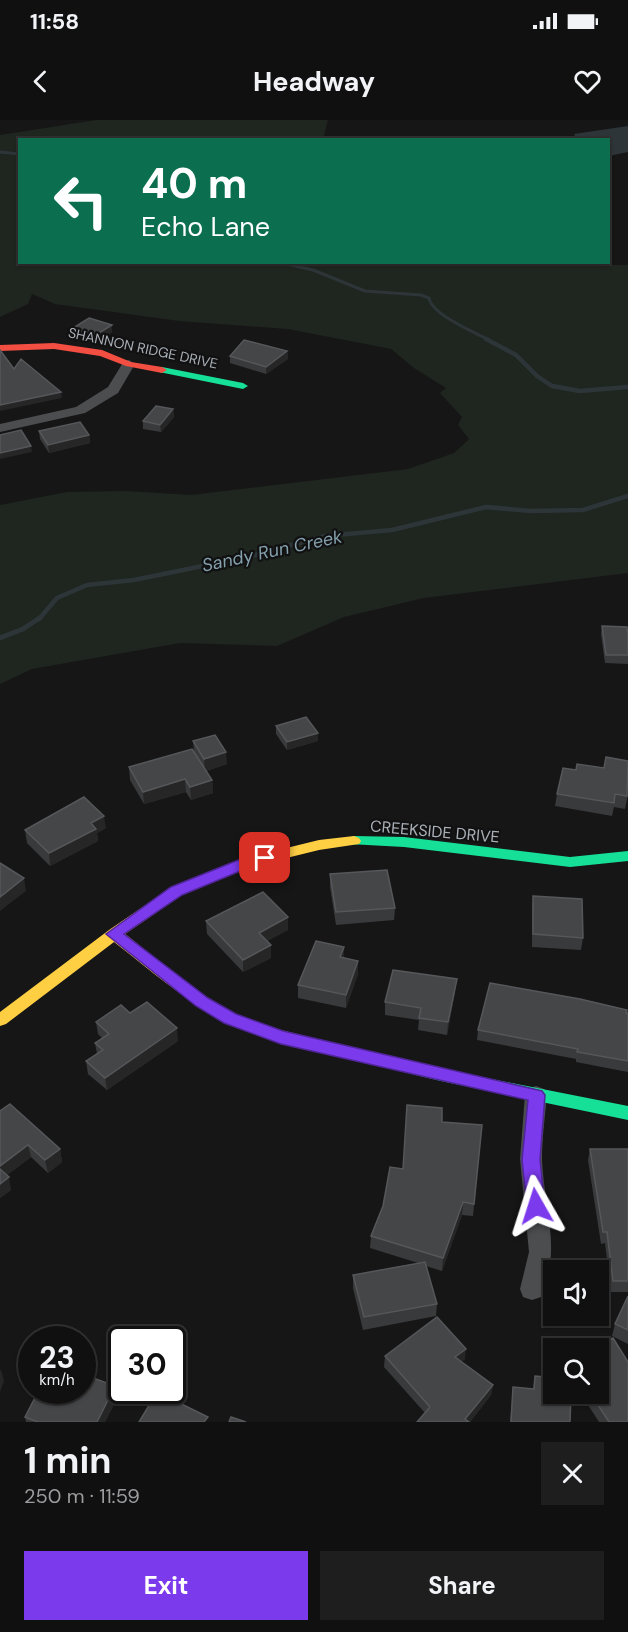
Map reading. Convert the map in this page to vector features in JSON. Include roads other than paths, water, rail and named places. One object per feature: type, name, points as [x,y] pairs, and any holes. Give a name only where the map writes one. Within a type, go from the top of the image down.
[{"type":"street","name":"SHANNON RIDGE DRIVE","points":[[0,348],[54,346],[102,354],[129,364],[243,386]]},
{"type":"street","points":[[0,428],[80,410],[113,390],[129,364]]},
{"type":"street","name":"CREEKSIDE DRIVE","points":[[0,1020],[114,934],[177,891],[246,863],[319,845],[359,841],[404,842],[570,862],[628,856]]},
{"type":"street","points":[[114,934],[202,1002],[230,1018],[281,1037],[536,1095],[628,1113]]},
{"type":"street","points":[[532,1289],[541,1252],[531,1160],[536,1095]]},
{"type":"waterway","points":[[0,152],[18,154]]},
{"type":"waterway","points":[[287,264],[313,270],[365,291],[421,295],[429,298],[445,317],[489,340]]},
{"type":"waterway","points":[[486,339],[516,355],[537,376],[552,386],[580,391],[628,387]]},
{"type":"waterway","name":"Sandy Run Creek","points":[[40,617],[57,598],[87,585],[134,580],[247,557],[325,536],[392,530],[486,507],[531,511],[583,510],[628,496]]},
{"type":"waterway","name":"Sandy Run Creek","points":[[0,638],[23,629],[40,617]]}]
